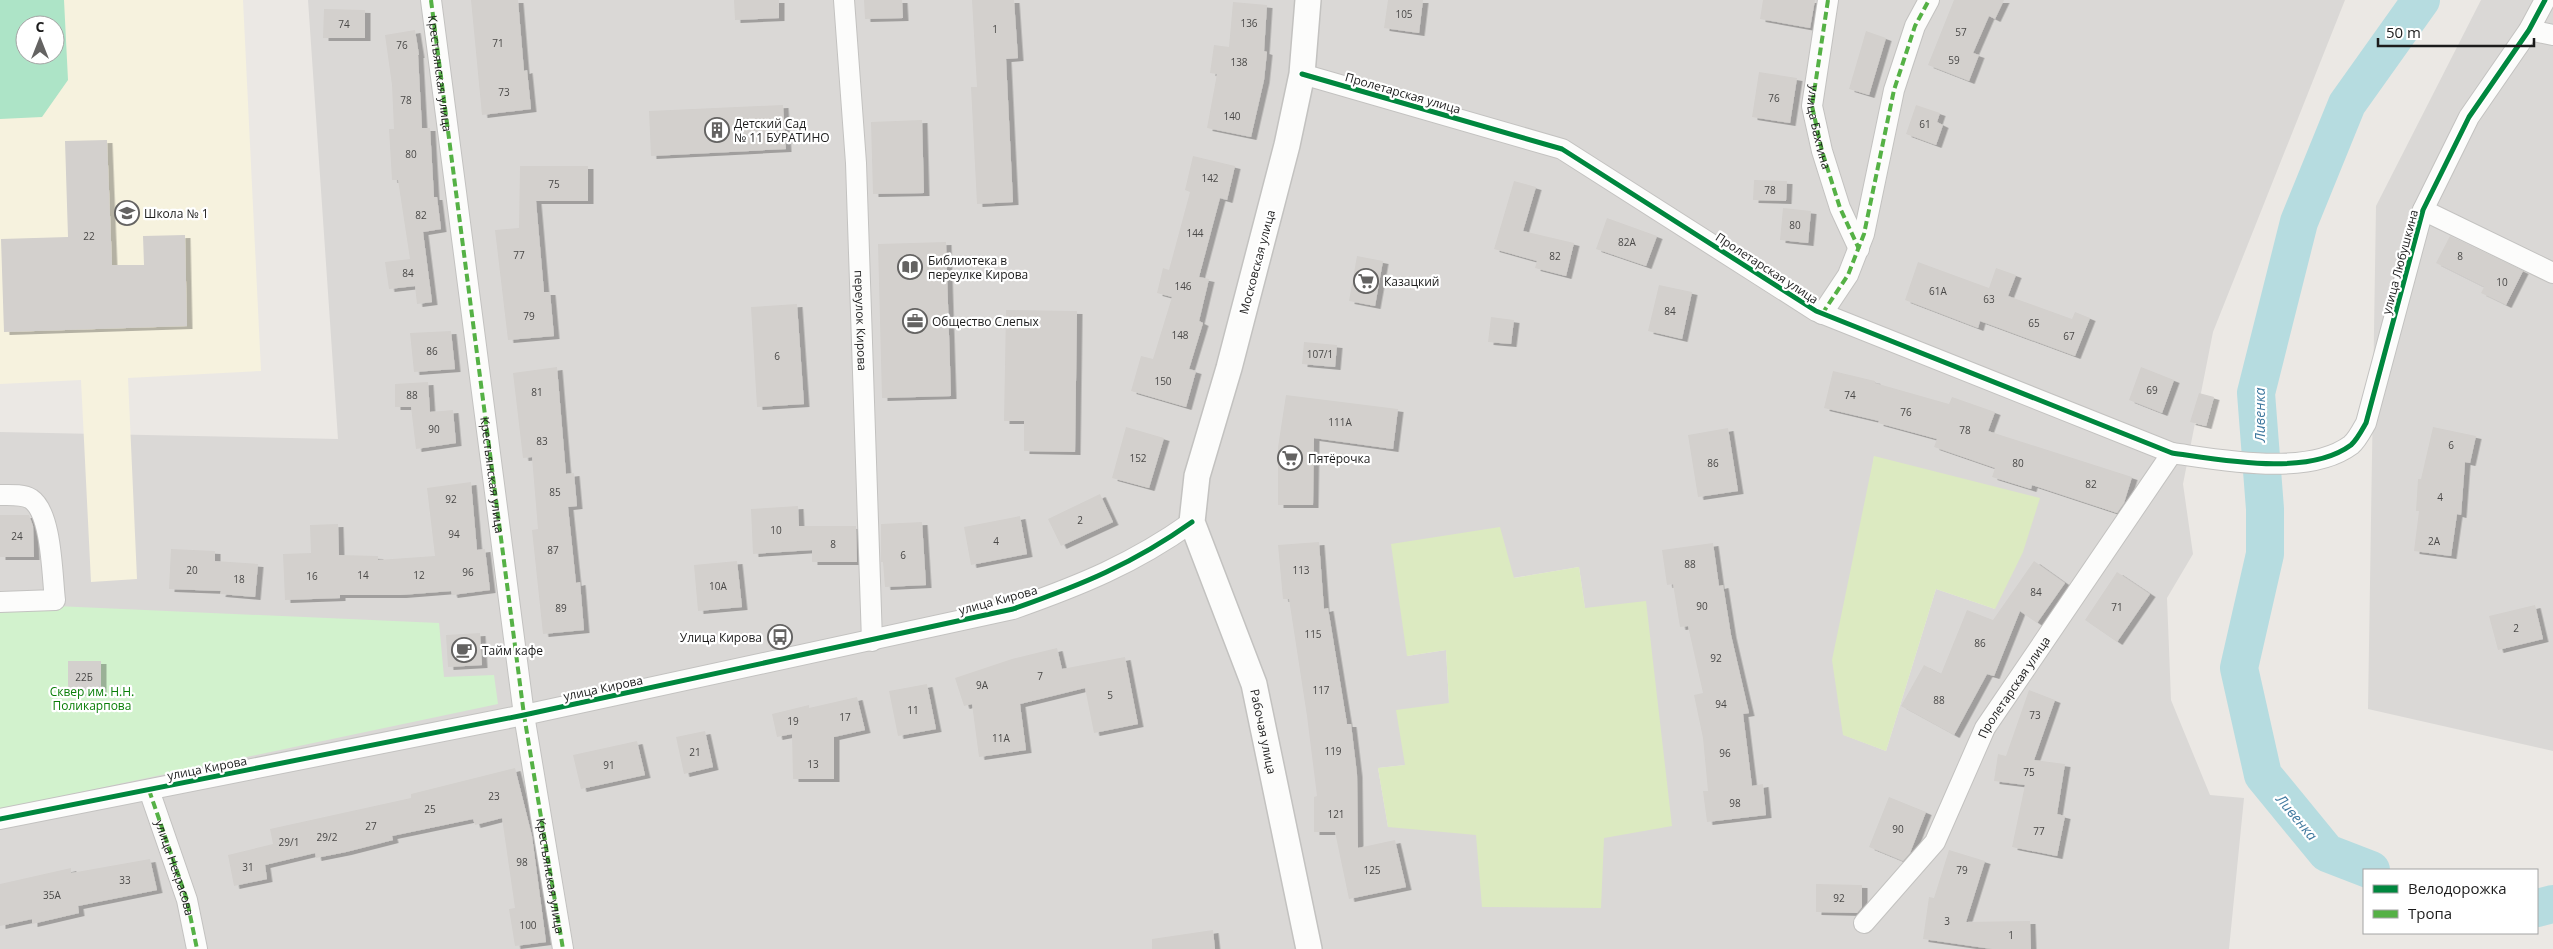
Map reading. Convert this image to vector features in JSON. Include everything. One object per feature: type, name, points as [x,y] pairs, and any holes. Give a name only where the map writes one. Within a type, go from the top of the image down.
[{"type":"street","name":"Крестьянская улица","points":[[431,0],[524,714],[562,949]]},
{"type":"street","name":"переулок Кирова","points":[[844,0],[856,163],[872,641]]},
{"type":"street","name":"Московская улица","points":[[1192,522],[1198,476],[1258,257],[1302,74],[1308,0]]},
{"type":"street","name":"улица Бахтина","points":[[1828,0],[1812,106],[1822,151],[1840,208],[1858,249]]},
{"type":"street","name":"Пролетарская улица","points":[[1822,314],[1848,275],[1858,249],[1872,202],[1894,90],[1915,26],[1929,0]]},
{"type":"street","name":"улица Любушкина","points":[[2306,464],[2342,450],[2353,443],[2366,423],[2423,210],[2469,117],[2529,30],[2545,0]]},
{"type":"street","points":[[2529,30],[2553,35]]},
{"type":"street","name":"Пролетарская улица","points":[[1302,74],[1562,149],[1822,314],[2172,453],[2231,462],[2306,464]]},
{"type":"street","name":"улица Любушкина","points":[[2423,210],[2553,273]]},
{"type":"street","name":"Пролетарская улица","points":[[1864,923],[1935,842],[1986,728],[2172,453]]},
{"type":"street","points":[[0,495],[30,498],[40,507],[47,532],[55,600],[0,602]]},
{"type":"street","name":"улица Кирова","points":[[0,819],[524,714],[1013,610],[1077,587],[1131,562],[1192,522]]},
{"type":"street","name":"Рабочая улица","points":[[1192,522],[1254,684],[1309,949]]},
{"type":"street","name":"улица Некрасова","points":[[150,790],[187,900],[198,949]]},
{"type":"shaded area","name":"Школа № 1","points":[[0,0],[243,0],[261,371],[128,378],[137,579],[91,582],[81,380],[0,384]]},
{"type":"shaded area","points":[[308,0],[2345,0],[2213,332],[2183,484],[2193,554],[2167,598],[2171,700],[2210,795],[2244,798],[2229,949],[0,949],[0,432],[338,439]],"holes":[[[1874,456],[1995,609],[1936,589],[1886,751],[1844,735]],[[1579,567],[1585,608],[1388,827],[1378,768],[1405,765],[1449,703],[1446,650],[1407,656],[1513,578]]]},
{"type":"shaded area","points":[[2481,0],[2553,0],[2553,751],[2368,709],[2376,206]]},
{"type":"green space","points":[[0,0],[64,0],[65,15],[15,15],[15,65],[65,65],[65,20],[68,80],[42,117],[0,119]]},
{"type":"green space","points":[[1874,456],[2040,498],[2023,552],[1995,609],[1936,589],[1886,751],[1843,735],[1832,660]]},
{"type":"green space","points":[[1500,527],[1514,578],[1579,567],[1585,608],[1646,601],[1672,826],[1604,838],[1601,908],[1482,907],[1476,835],[1388,827],[1378,768],[1405,765],[1396,710],[1449,703],[1446,650],[1407,656],[1391,544]]},
{"type":"green space","name":"Сквер им. Н.Н. Поликарпова","points":[[56,606],[439,623],[444,677],[494,675],[498,704],[0,809],[0,609]]},
{"type":"building","points":[[471,0],[518,0],[524,71],[527,70],[531,109],[482,115]]},
{"type":"building","points":[[734,0],[779,0],[779,18],[735,20]]},
{"type":"building","points":[[864,0],[902,0],[903,18],[865,19]]},
{"type":"building","points":[[972,0],[1014,0],[1018,58],[1006,59],[1013,202],[977,204],[971,87],[977,87]]},
{"type":"building","points":[[1388,0],[1423,0],[1419,33],[1384,28]]},
{"type":"building","points":[[1763,0],[1815,0],[1810,28],[1760,19]]},
{"type":"building","points":[[1954,0],[2004,0],[1995,19],[1989,16],[1973,53],[1979,55],[1969,81],[1928,65]]},
{"type":"building","points":[[1233,2],[1267,5],[1264,51],[1267,52],[1264,80],[1251,137],[1207,128],[1217,74],[1210,73],[1214,45],[1229,47]]},
{"type":"building","points":[[324,9],[365,10],[365,38],[323,38]]},
{"type":"building","points":[[415,30],[419,55],[422,128],[430,128],[434,197],[437,197],[441,229],[423,232],[432,302],[417,304],[415,286],[389,289],[385,262],[410,259],[398,180],[392,180],[389,129],[394,129],[392,85],[385,35]]},
{"type":"building","points":[[1866,31],[1886,38],[1869,95],[1849,89]]},
{"type":"building","points":[[1759,72],[1797,78],[1790,123],[1752,117]]},
{"type":"building","name":"Детский Сад № 11 БУРАТИНО","points":[[783,105],[786,149],[651,156],[649,111]]},
{"type":"building","points":[[1916,105],[1940,113],[1937,122],[1943,125],[1936,145],[1906,134]]},
{"type":"building","points":[[922,120],[924,193],[873,194],[871,122]]},
{"type":"building","points":[[107,140],[112,265],[144,265],[143,236],[185,235],[187,326],[4,332],[1,239],[68,237],[65,141]]},
{"type":"building","points":[[1193,156],[1235,166],[1227,200],[1220,198],[1199,277],[1209,279],[1199,321],[1203,323],[1189,369],[1196,371],[1186,407],[1131,391],[1141,356],[1153,359],[1172,297],[1157,293],[1163,268],[1169,270],[1190,192],[1185,190]]},
{"type":"building","points":[[520,166],[588,166],[588,201],[536,201],[544,292],[550,292],[554,336],[508,340],[495,230],[519,228]]},
{"type":"building","points":[[1754,180],[1787,181],[1786,201],[1753,200]]},
{"type":"building","points":[[1514,181],[1536,187],[1523,231],[1574,243],[1566,276],[1535,268],[1537,261],[1494,249]]},
{"type":"building","points":[[1783,208],[1811,211],[1808,243],[1780,240]]},
{"type":"building","points":[[1607,218],[1657,236],[1646,266],[1596,249]]},
{"type":"building","points":[[2450,236],[2523,271],[2506,305],[2481,293],[2484,287],[2436,263]]},
{"type":"building","points":[[946,242],[951,396],[882,398],[878,244]]},
{"type":"building","points":[[1357,256],[1383,261],[1375,306],[1349,301]]},
{"type":"building","points":[[1918,262],[1989,288],[1996,268],[2016,275],[2008,296],[2072,319],[2075,312],[2090,318],[2075,356],[1980,321],[1978,328],[1905,300]]},
{"type":"building","points":[[1659,285],[1692,292],[1682,339],[1648,331]]},
{"type":"building","points":[[797,304],[804,404],[757,407],[751,307]]},
{"type":"building","points":[[1006,310],[1077,311],[1075,452],[1024,451],[1024,421],[1004,421]]},
{"type":"building","points":[[1491,317],[1514,320],[1511,344],[1488,342]]},
{"type":"building","points":[[451,331],[455,369],[414,372],[410,333]]},
{"type":"building","points":[[1304,342],[1337,345],[1335,367],[1302,364]]},
{"type":"building","points":[[557,367],[566,474],[574,473],[577,506],[568,507],[576,583],[580,582],[584,630],[543,634],[532,530],[538,529],[532,457],[523,458],[513,373]]},
{"type":"building","points":[[2141,367],[2174,380],[2162,413],[2129,400]]},
{"type":"building","points":[[1833,371],[1875,381],[1875,383],[1949,404],[1952,397],[1995,412],[1988,431],[2132,477],[2124,503],[2117,513],[2032,485],[2031,489],[1992,477],[1995,468],[1934,447],[1937,439],[1878,423],[1879,421],[1824,408]]},
{"type":"building","points":[[428,382],[430,412],[453,410],[456,443],[416,449],[411,407],[395,407],[395,384]]},
{"type":"building","points":[[2199,393],[2214,397],[2206,426],[2190,422]]},
{"type":"building","points":[[1286,395],[1398,409],[1393,449],[1314,438],[1313,505],[1278,505],[1278,447]]},
{"type":"building","points":[[1126,427],[1164,438],[1149,488],[1112,478]]},
{"type":"building","points":[[2433,427],[2476,436],[2470,463],[2465,462],[2461,515],[2457,514],[2451,556],[2414,551],[2419,511],[2416,511],[2418,479],[2421,479]]},
{"type":"building","points":[[1728,428],[1738,491],[1698,497],[1688,435]]},
{"type":"building","points":[[471,482],[477,550],[485,549],[490,590],[452,595],[451,591],[401,595],[340,595],[340,598],[285,600],[283,554],[311,553],[310,525],[338,524],[339,555],[378,556],[378,560],[435,556],[427,488]]},
{"type":"building","points":[[1100,494],[1113,522],[1061,546],[1048,519]]},
{"type":"building","points":[[798,506],[799,526],[856,526],[857,562],[812,562],[812,550],[753,554],[751,509]]},
{"type":"building","points":[[0,515],[29,515],[33,526],[34,557],[0,557]]},
{"type":"building","points":[[1020,516],[1027,554],[971,565],[964,527]]},
{"type":"building","points":[[922,522],[926,585],[885,587],[883,562],[881,562],[881,524]]},
{"type":"building","points":[[1319,542],[1324,609],[1328,608],[1347,724],[1351,724],[1357,774],[1358,848],[1395,840],[1406,887],[1349,899],[1335,832],[1314,832],[1314,797],[1317,796],[1307,716],[1289,599],[1283,599],[1278,545]]},
{"type":"building","points":[[1713,543],[1719,586],[1723,585],[1731,635],[1749,713],[1743,714],[1752,786],[1763,784],[1766,815],[1707,822],[1703,791],[1708,791],[1703,738],[1694,695],[1703,693],[1688,626],[1680,627],[1673,584],[1667,585],[1662,550]]},
{"type":"building","points":[[171,549],[215,551],[215,561],[258,564],[255,597],[220,594],[221,591],[169,589]]},
{"type":"building","points":[[737,561],[742,607],[698,611],[694,565]]},
{"type":"building","points":[[2034,561],[2065,583],[2037,623],[2020,611],[1994,676],[1987,674],[1954,735],[1901,706],[1924,665],[1941,674],[1967,610],[1993,620]]},
{"type":"building","points":[[2117,572],[2150,594],[2117,642],[2085,620]]},
{"type":"building","points":[[2535,605],[2543,639],[2498,650],[2489,616]]},
{"type":"building","name":"Тайм кафе","points":[[480,633],[482,665],[448,667],[446,635]]},
{"type":"building","points":[[1057,648],[1062,669],[1125,657],[1138,724],[1094,733],[1085,688],[1020,704],[1026,750],[979,757],[972,704],[964,706],[955,678],[1012,659]]},
{"type":"building","points":[[68,661],[101,661],[101,692],[68,693]]},
{"type":"building","points":[[927,684],[936,729],[898,736],[889,691]]},
{"type":"building","points":[[2029,690],[2055,700],[2034,760],[2065,764],[2057,814],[2065,816],[2057,856],[2012,847],[2025,785],[1994,781],[1998,754],[2006,756]]},
{"type":"building","points":[[857,697],[865,730],[834,737],[834,779],[793,779],[792,734],[777,737],[772,714],[809,705],[809,708]]},
{"type":"building","points":[[705,731],[713,767],[684,774],[676,737]]},
{"type":"building","points":[[637,741],[645,775],[581,789],[573,755]]},
{"type":"building","points":[[515,768],[532,836],[546,942],[515,946],[509,909],[515,908],[502,818],[475,825],[473,819],[392,836],[393,840],[346,852],[316,858],[315,853],[265,865],[267,879],[234,886],[228,855],[273,844],[270,829],[411,798],[411,794]]},
{"type":"building","points":[[1889,797],[1926,812],[1910,853],[1903,861],[1869,847]]},
{"type":"building","points":[[1949,850],[1985,861],[1966,922],[2030,921],[2031,949],[1992,949],[1923,939],[1929,897],[1934,898]]},
{"type":"building","points":[[150,859],[157,890],[78,906],[79,913],[32,924],[32,919],[0,926],[0,884],[71,868],[71,873]]},
{"type":"building","points":[[1816,884],[1862,885],[1862,907],[1857,913],[1816,912]]},
{"type":"building","points":[[1213,930],[1215,949],[1152,949],[1152,939]]},
{"type":"waterway","name":"Ливенка","points":[[2368,869],[2327,853],[2263,775],[2239,668],[2265,554],[2265,509],[2256,393],[2299,222],[2347,104],[2421,0]]},
{"type":"waterway","name":"Ливенка","points":[[2538,908],[2553,904]]},
{"type":"marked path","points":[[431,0],[524,715],[563,949]]},
{"type":"marked path","points":[[1828,0],[1812,106],[1822,151],[1840,208],[1859,249]]},
{"type":"marked path","points":[[1822,314],[1848,275],[1864,234],[1894,90],[1915,26],[1929,0]]},
{"type":"marked path","points":[[149,790],[187,900],[197,949]]},
{"type":"cycle path","points":[[1302,74],[1562,149],[1816,311],[2172,453],[2239,462],[2289,463],[2312,461],[2333,455],[2351,445],[2366,423],[2423,210],[2469,117],[2529,30],[2545,0]]},
{"type":"cycle path","points":[[0,819],[524,715],[1013,609],[1084,582],[1127,562],[1192,522]]},
{"type":"place","name":"Детский Сад № 11 БУРАТИНО","points":[[717,130]]},
{"type":"place","name":"Школа № 1","points":[[127,213]]},
{"type":"place","name":"Библиотека в переулке Кирова","points":[[910,267]]},
{"type":"place","name":"Казацкий","points":[[1366,281]]},
{"type":"place","name":"Общество Слепых","points":[[915,321]]},
{"type":"place","name":"Пятёрочка","points":[[1290,458]]},
{"type":"place","name":"Улица Кирова","points":[[780,637]]},
{"type":"place","name":"Тайм кафе","points":[[464,650]]}]
